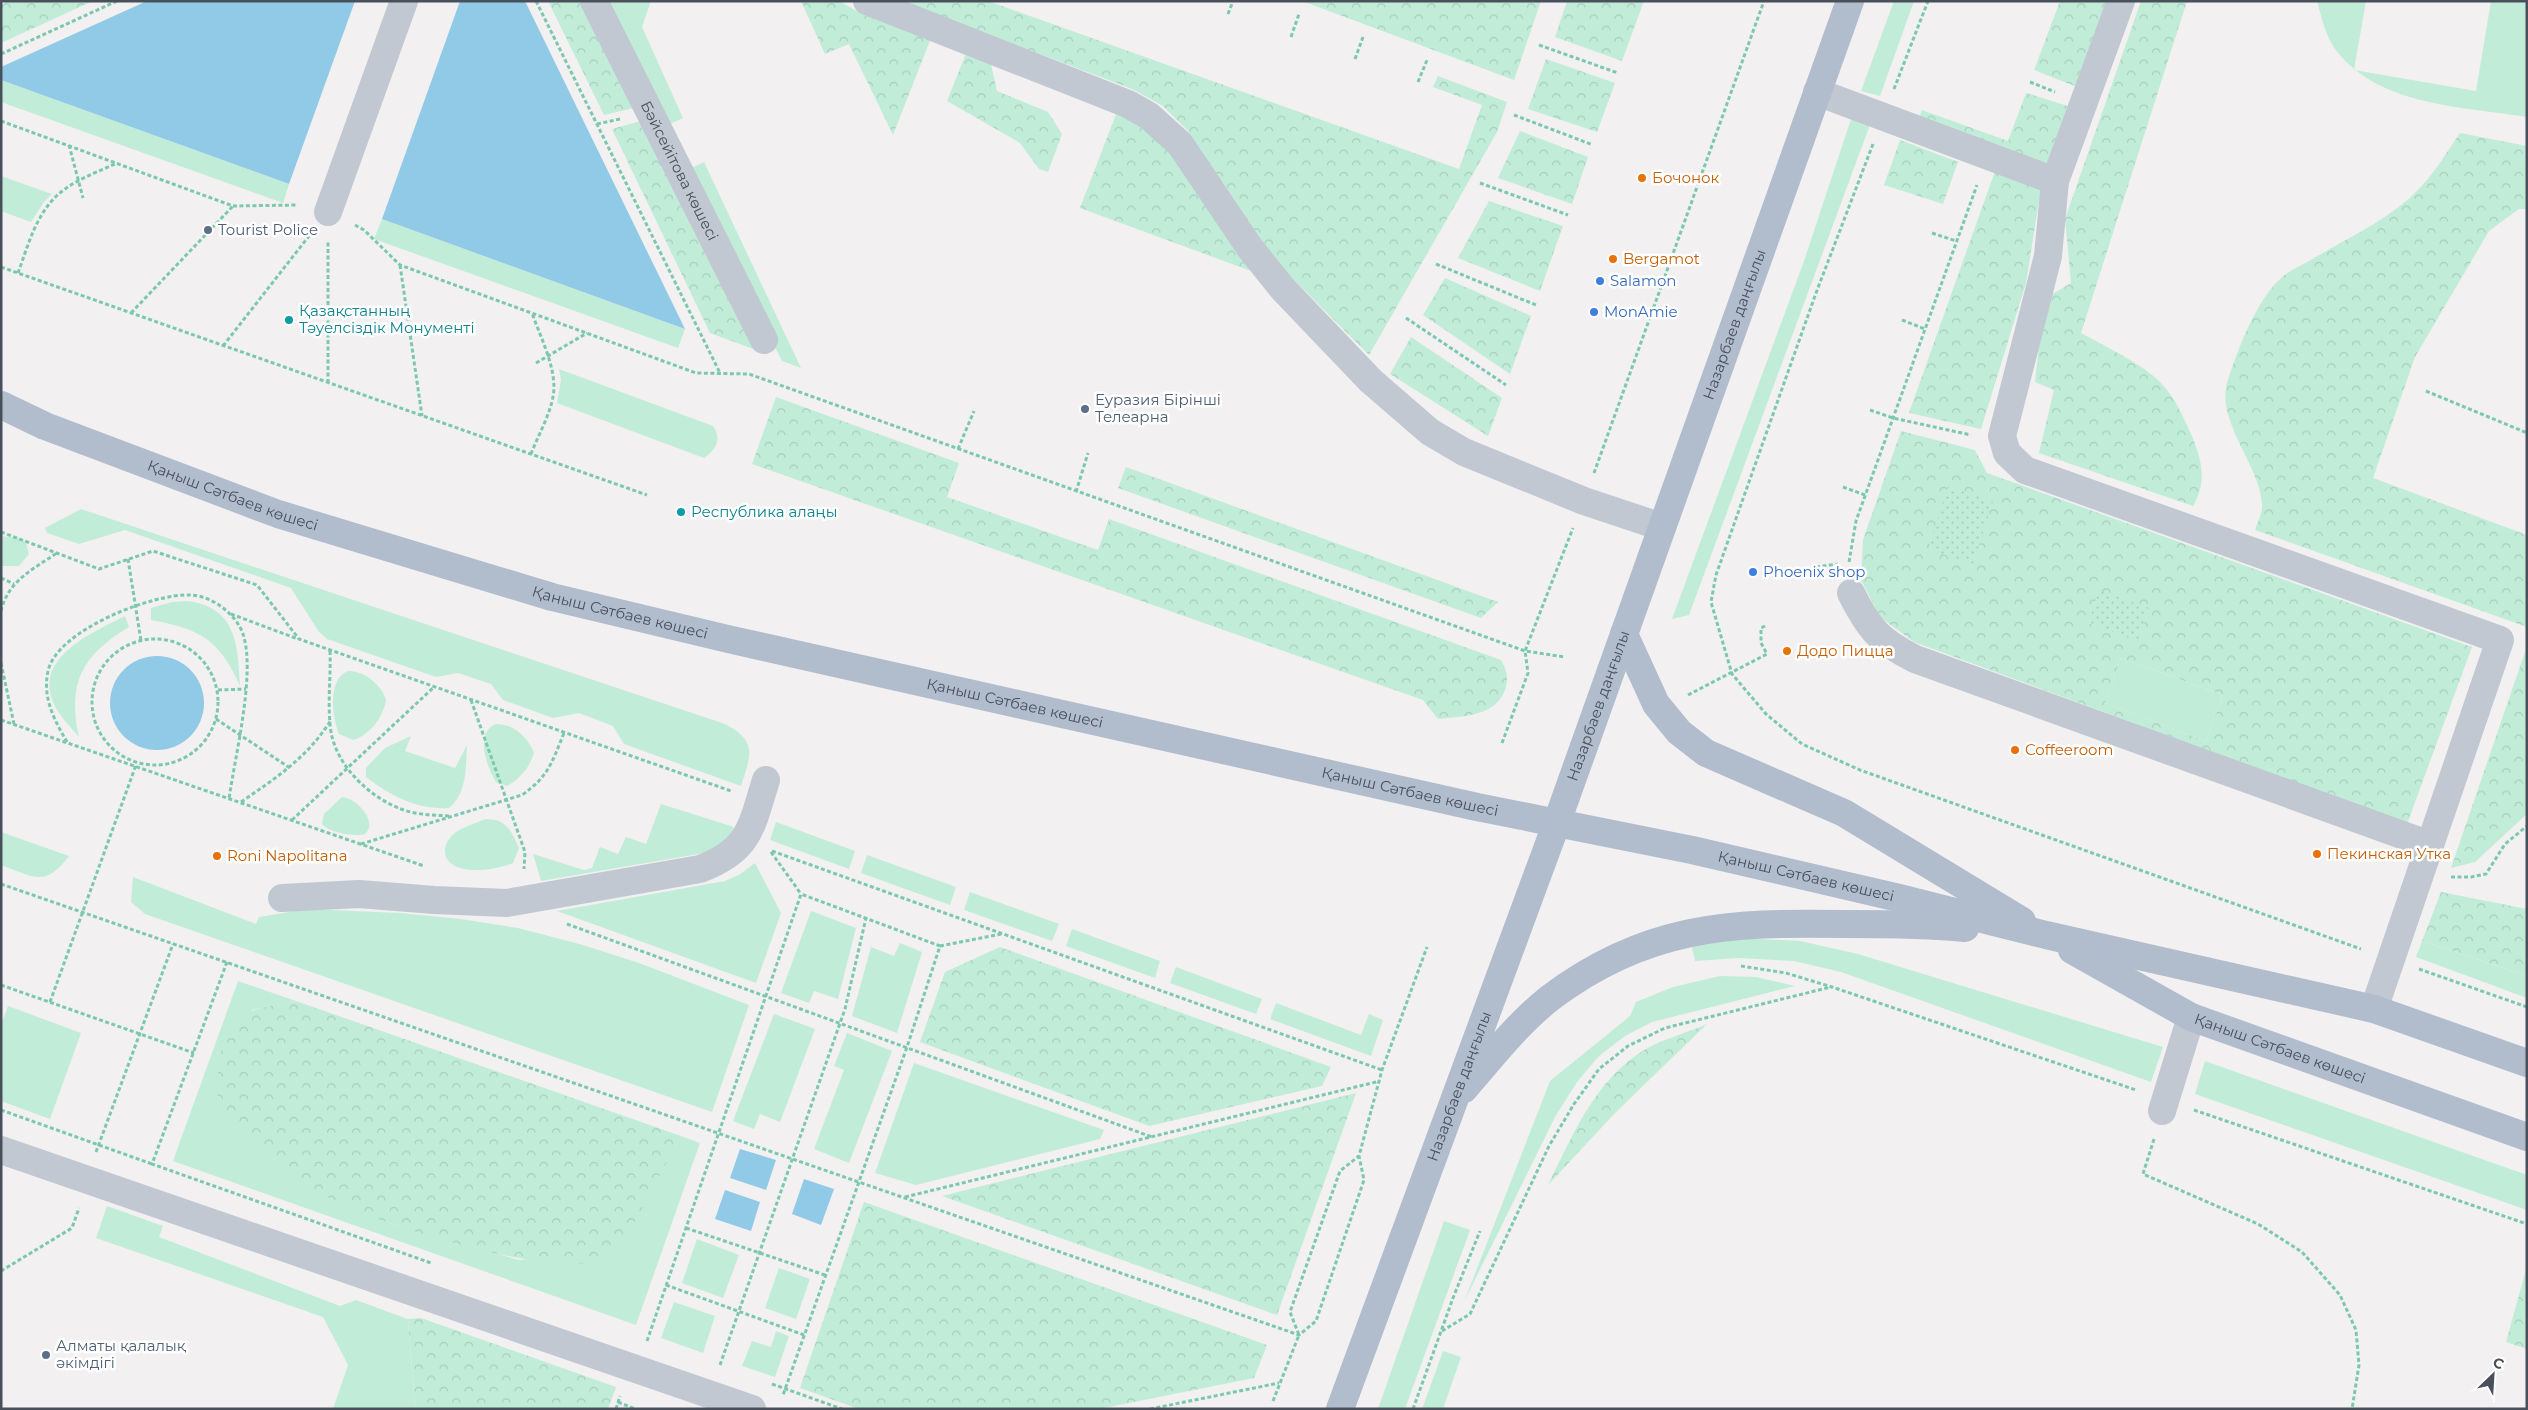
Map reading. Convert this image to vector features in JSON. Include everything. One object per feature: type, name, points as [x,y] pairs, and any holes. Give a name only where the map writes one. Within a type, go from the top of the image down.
[{"type":"main road","name":"Назарбаев даңғылы","points":[[1338,1408],[1557,822],[1850,1]]},
{"type":"main road","name":"Қаныш Сәтбаев көшесі","points":[[1,405],[45,426],[278,514],[552,597],[806,657],[1477,807],[1557,822],[1890,896],[2046,935],[2374,1009],[2527,1063]]},
{"type":"main road","points":[[1624,634],[1656,704],[1679,732],[1706,753],[1844,813],[2046,935]]},
{"type":"main road","name":"Қаныш Сәтбаев көшесі","points":[[1454,1101],[1522,1023],[1550,998],[1599,967],[1650,942],[1688,932],[1744,925],[1786,923],[1938,925],[2046,935],[2191,1017],[2527,1137]]},
{"type":"street","points":[[328,212],[404,1]]},
{"type":"street","name":"Бәйсейітова көшесі","points":[[594,1],[764,340]]},
{"type":"street","points":[[867,1],[1114,98],[1149,116],[1180,144],[1250,248],[1282,289],[1386,394],[1446,444],[1584,501],[1662,526]]},
{"type":"street","points":[[2121,1],[2055,181],[2048,256],[2002,436],[2008,453],[2024,470],[2500,640],[2374,1009]]},
{"type":"street","points":[[1817,92],[2055,181]]},
{"type":"street","points":[[1851,594],[1867,624],[1890,646],[1915,659],[2430,845]]},
{"type":"street","points":[[282,898],[359,894],[507,903],[700,869],[723,861],[737,850],[747,835],[763,791]]},
{"type":"street","points":[[2162,1111],[2191,1017]]},
{"type":"street","points":[[1,1150],[752,1409]]},
{"type":"path","points":[[1,54],[118,1]]},
{"type":"path","points":[[536,1],[720,373]]},
{"type":"path","points":[[1228,14],[1233,1]]},
{"type":"path","points":[[1502,743],[1528,673],[1525,651],[1584,501],[1764,1]]},
{"type":"path","points":[[1928,1],[1816,293],[1716,575],[1711,602],[1732,674],[1766,714],[1802,744],[1860,770],[2527,1008]]},
{"type":"path","points":[[1291,37],[1299,14]]},
{"type":"path","points":[[1355,59],[1363,37]]},
{"type":"path","points":[[1539,45],[1618,73]]},
{"type":"path","points":[[1418,82],[1427,60]]},
{"type":"path","points":[[1514,115],[1593,145]]},
{"type":"path","points":[[1,121],[233,206],[286,204],[328,212],[364,230],[400,265],[696,373],[749,374],[1525,651],[1565,657]]},
{"type":"path","points":[[69,146],[83,198]]},
{"type":"path","points":[[1851,594],[1849,563],[1856,521],[1988,155]]},
{"type":"path","points":[[18,273],[33,230],[41,215],[65,189],[117,163]]},
{"type":"path","points":[[1480,183],[1568,215]]},
{"type":"path","points":[[131,313],[233,206]]},
{"type":"path","points":[[223,346],[328,212]]},
{"type":"path","points":[[328,212],[328,383]]},
{"type":"path","points":[[1932,233],[1956,241]]},
{"type":"path","points":[[1436,264],[1536,304]]},
{"type":"path","points":[[400,265],[422,416]]},
{"type":"path","points":[[1,267],[647,495]]},
{"type":"path","points":[[531,454],[551,405],[554,388],[547,356],[532,313]]},
{"type":"path","points":[[1406,318],[1506,385]]},
{"type":"path","points":[[1902,320],[1925,329]]},
{"type":"path","points":[[536,363],[587,333]]},
{"type":"path","points":[[2426,391],[2527,433]]},
{"type":"path","points":[[1870,410],[1893,418],[2004,442]]},
{"type":"path","points":[[958,449],[974,411]]},
{"type":"path","points":[[1076,492],[1088,453]]},
{"type":"path","points":[[1843,487],[1865,495]]},
{"type":"path","points":[[1,532],[99,569],[153,551],[257,586],[299,639]]},
{"type":"path","points":[[1,611],[4,600],[14,584],[25,573],[57,553]]},
{"type":"path","points":[[128,559],[141,641]]},
{"type":"path","points":[[1816,567],[1849,563]]},
{"type":"path","points":[[1,578],[14,584]]},
{"type":"path","points":[[68,743],[52,715],[47,695],[48,672],[53,659],[65,645],[90,626],[136,606],[180,595],[193,594],[213,600],[230,614],[243,633],[248,655],[246,689],[229,799]]},
{"type":"path","points":[[230,614],[330,651],[564,732],[763,791]]},
{"type":"path","points":[[1680,699],[1732,674],[1767,654],[1761,643],[1761,628],[1765,626]]},
{"type":"path","points":[[157,639],[177,642],[196,653],[210,670],[218,690],[218,712],[211,732],[198,749],[180,761],[158,765],[136,762],[118,753],[104,739],[95,721],[92,701],[96,682],[105,664],[119,650],[141,641],[157,639]]},
{"type":"path","points":[[330,651],[331,731],[335,746],[348,768],[358,780],[382,800],[402,810],[430,815],[453,816]]},
{"type":"path","points":[[1,662],[14,724]]},
{"type":"path","points":[[292,820],[434,687]]},
{"type":"path","points":[[218,690],[246,689]]},
{"type":"path","points":[[470,700],[525,852],[523,872]]},
{"type":"path","points":[[216,719],[290,768]]},
{"type":"path","points":[[240,803],[290,768],[311,748],[331,720]]},
{"type":"path","points":[[360,844],[522,795],[540,782],[551,766],[564,732]]},
{"type":"path","points":[[50,1002],[136,762]]},
{"type":"path","points":[[2421,871],[2447,877],[2470,877],[2486,874],[2506,844],[2527,826]]},
{"type":"path","points":[[1003,933],[940,946],[801,894],[769,850],[1003,933],[1382,1070]]},
{"type":"path","points":[[1,884],[1299,1335]]},
{"type":"path","points":[[644,1348],[801,894]]},
{"type":"path","points":[[719,1365],[845,1009],[866,918]]},
{"type":"path","points":[[98,1145],[173,944]]},
{"type":"path","points":[[782,1395],[907,1048],[940,946]]},
{"type":"path","points":[[1272,1401],[1299,1335],[1316,1321],[1364,1180],[1359,1156],[1382,1070],[1427,947]]},
{"type":"path","points":[[152,1164],[227,962]]},
{"type":"path","points":[[1741,966],[1786,973]]},
{"type":"path","points":[[1,985],[194,1053]]},
{"type":"path","points":[[1442,1331],[1470,1314],[1550,1146],[1574,1104],[1600,1069],[1628,1046],[1665,1028],[1832,987]]},
{"type":"path","points":[[907,1048],[1152,1137]]},
{"type":"path","points":[[904,1197],[1380,1081]]},
{"type":"path","points":[[1,1110],[432,1263]]},
{"type":"path","points":[[2162,1111],[2143,1174],[2258,1224],[2302,1252],[2340,1295],[2356,1330],[2358,1365],[2352,1409]]},
{"type":"path","points":[[1299,1335],[1290,1312],[1340,1172],[1359,1156]]},
{"type":"path","points":[[1,1271],[72,1228]]},
{"type":"path","points":[[686,1228],[825,1275]]},
{"type":"path","points":[[1413,1409],[1480,1231]]},
{"type":"path","points":[[666,1285],[804,1335]]},
{"type":"path","points":[[638,1336],[656,1343]]},
{"type":"path","points":[[710,1362],[729,1369]]},
{"type":"path","points":[[766,1382],[842,1409]]},
{"type":"path","points":[[1150,1409],[1280,1383]]},
{"type":"path","points":[[618,1402],[635,1409]]},
{"type":"green space","points":[[9,1],[93,1],[1,43],[1,5]]},
{"type":"green space","points":[[548,1],[579,1],[634,108],[604,115]]},
{"type":"green space","points":[[609,1],[651,1],[642,27],[683,118],[668,125]]},
{"type":"green space","points":[[801,1],[839,1],[855,10],[931,38],[893,135],[849,44],[825,54]]},
{"type":"green space","points":[[900,1],[988,1],[1459,169],[1482,105],[1433,87],[1438,76],[1507,102],[1497,132],[1369,355],[1276,262],[1187,130],[1163,106],[1132,89]]},
{"type":"green space","points":[[1302,1],[1541,1],[1514,80]]},
{"type":"green space","points":[[1567,1],[1644,1],[1622,61],[1555,37]]},
{"type":"green space","points":[[1894,1],[1914,1],[1880,96],[1861,91]]},
{"type":"green space","points":[[2060,1],[2109,1],[2077,87],[2034,70]]},
{"type":"green space","points":[[2141,1],[2187,1],[2081,333],[2141,367],[2162,384],[2174,400],[2191,433],[2201,464],[2201,485],[2193,506],[2039,453],[2054,390],[2035,382],[2044,299],[2071,283],[2065,219]]},
{"type":"green space","points":[[2317,1],[2366,1],[2354,69],[2339,54],[2331,42]]},
{"type":"green space","points":[[2491,1],[2527,1],[2527,117],[2426,101],[2401,94],[2378,84],[2356,70],[2476,91]]},
{"type":"green space","points":[[967,51],[990,60],[997,91],[1048,112],[1062,134],[1048,172],[1039,169],[1020,143],[947,101]]},
{"type":"green space","points":[[1546,59],[1615,83],[1597,132],[1528,109]]},
{"type":"green space","points":[[1,80],[289,184],[283,203],[1,102]]},
{"type":"green space","points":[[2026,93],[2068,106],[2044,171],[1918,120],[1922,110],[2008,141]]},
{"type":"green space","points":[[1118,109],[1160,141],[1177,160],[1209,203],[1251,271],[1080,208]]},
{"type":"green space","points":[[1852,116],[1871,122],[1689,615],[1672,619],[1804,261]]},
{"type":"green space","points":[[641,121],[756,350],[710,333],[612,129]]},
{"type":"green space","points":[[1520,131],[1588,157],[1572,204],[1498,178]]},
{"type":"green space","points":[[2460,133],[2527,146],[2527,209],[2519,209],[2489,231],[2415,357],[2373,478],[2527,535],[2527,627],[2255,530],[2262,508],[2260,490],[2233,428],[2225,398],[2227,383],[2248,327],[2271,288],[2290,271],[2364,230],[2404,203],[2428,179]]},
{"type":"green space","points":[[1900,140],[1958,162],[1943,204],[1884,185]]},
{"type":"green space","points":[[704,162],[801,368],[782,361],[687,170]]},
{"type":"green space","points":[[1995,171],[2041,188],[2026,283],[1981,429],[1909,413]]},
{"type":"green space","points":[[1,176],[52,194],[44,202],[31,222],[1,211]]},
{"type":"green space","points":[[1489,201],[1563,226],[1540,291],[1458,258]]},
{"type":"green space","points":[[382,219],[685,329],[678,348],[374,239]]},
{"type":"green space","points":[[1445,278],[1531,316],[1510,374],[1423,315]]},
{"type":"green space","points":[[1411,337],[1502,398],[1488,436],[1390,374]]},
{"type":"green space","points":[[559,369],[713,426],[717,435],[716,444],[712,451],[704,458],[557,403],[561,380]]},
{"type":"green space","points":[[776,397],[959,463],[947,497],[1098,550],[1109,519],[1501,660],[1507,675],[1505,690],[1494,706],[1477,714],[1438,719],[1423,700],[752,464]]},
{"type":"green space","points":[[1901,431],[1975,450],[1987,473],[2472,647],[2407,824],[1914,642],[1880,617],[1861,580],[1863,540]],"holes":[[[2121,658],[2223,695],[2206,741],[2105,703]]]},
{"type":"green space","points":[[1126,467],[1498,602],[1481,618],[1118,488]]},
{"type":"green space","points":[[1948,486],[1993,501],[1973,564],[1928,549]]},
{"type":"green space","points":[[81,509],[725,724],[743,736],[749,750],[747,766],[741,786],[624,744],[613,726],[579,713],[553,718],[503,700],[491,684],[458,673],[436,677],[327,639],[319,632],[291,588],[125,530],[79,544],[47,533],[45,528]]},
{"type":"green space","points":[[1,536],[18,538],[26,542],[29,554],[19,566],[1,566]]},
{"type":"green space","points":[[2099,590],[2149,608],[2138,641],[2088,623]]},
{"type":"green space","points":[[186,601],[203,604],[215,610],[225,619],[235,642],[240,686],[224,657],[206,639],[195,632],[168,623],[151,620],[151,608],[172,602]]},
{"type":"green space","points":[[125,616],[129,627],[100,648],[89,660],[82,672],[77,686],[75,701],[79,737],[55,706],[50,689],[51,674],[58,661],[69,649],[97,630]]},
{"type":"green space","points":[[2527,646],[2527,814],[2475,862],[2451,868]]},
{"type":"green space","points":[[2121,658],[2223,695],[2206,741],[2105,703]]},
{"type":"green space","points":[[348,671],[354,671],[366,676],[376,684],[386,700],[382,713],[375,724],[365,734],[353,740],[339,734],[333,709],[334,690],[337,682]]},
{"type":"green space","points":[[496,724],[508,726],[519,732],[534,752],[524,772],[507,786],[496,782],[484,751],[485,734],[489,728]]},
{"type":"green space","points":[[411,736],[405,751],[455,768],[467,745],[466,770],[462,787],[455,802],[449,808],[426,807],[415,804],[395,796],[366,777],[366,768],[385,748]]},
{"type":"green space","points":[[342,797],[348,798],[359,806],[368,817],[369,829],[365,834],[342,834],[330,830],[322,824],[324,814]]},
{"type":"green space","points":[[661,804],[734,827],[730,837],[710,852],[541,881],[533,854],[584,870],[592,868],[600,847],[618,854],[626,837],[646,844]]},
{"type":"green space","points":[[486,819],[499,821],[511,831],[519,848],[513,863],[496,868],[475,870],[464,869],[450,862],[446,857],[445,851],[449,839],[461,829]]},
{"type":"green space","points":[[776,822],[855,851],[849,869],[770,840]]},
{"type":"green space","points":[[1,832],[69,856],[53,873],[46,876],[38,877],[22,873],[1,865]]},
{"type":"green space","points":[[867,855],[956,887],[950,905],[861,873]]},
{"type":"green space","points":[[755,863],[781,913],[756,983],[557,911],[725,881],[739,875]]},
{"type":"green space","points":[[133,877],[256,924],[259,917],[308,909],[400,913],[461,919],[518,928],[583,945],[639,963],[749,1005],[712,1112],[145,914],[131,902]]},
{"type":"green space","points":[[970,892],[1059,924],[1052,941],[964,910]]},
{"type":"green space","points":[[2441,892],[2527,909],[2527,976],[2422,941]]},
{"type":"green space","points":[[811,911],[856,928],[838,999],[814,991],[809,1003],[781,993]]},
{"type":"green space","points":[[1072,929],[1160,961],[1155,978],[1066,946]]},
{"type":"green space","points":[[1742,938],[1800,941],[1858,954],[2163,1047],[2151,1082],[1841,972],[1794,961],[1738,958],[1695,961],[1691,944]]},
{"type":"green space","points":[[2422,941],[2527,976],[2527,998],[2416,957]]},
{"type":"green space","points":[[900,943],[922,952],[897,1033],[852,1016],[871,947],[894,956]]},
{"type":"green space","points":[[1000,947],[1331,1067],[1322,1086],[1149,1126],[920,1042],[945,972]]},
{"type":"green space","points":[[1176,967],[1262,999],[1256,1014],[1170,983]]},
{"type":"green space","points":[[1720,976],[1756,977],[1795,986],[1652,1022],[1625,1036],[1599,1056],[1577,1082],[1555,1117],[1464,1302],[1550,1081],[1630,1016],[1636,1002],[1673,987]]},
{"type":"green space","points":[[238,981],[296,1001],[252,1010],[254,1145],[326,1196],[392,1224],[519,1260],[613,1254],[625,1238],[681,1136],[700,1143],[636,1325],[173,1161]]},
{"type":"green space","points":[[296,1001],[681,1136],[621,1246],[613,1254],[591,1263],[558,1263],[516,1258],[470,1248],[383,1221],[325,1196],[271,1159],[232,1125],[225,1116],[219,1102],[217,1088],[220,1057],[229,1029],[236,1020],[245,1014],[268,1006]]},
{"type":"green space","points":[[1276,1003],[1361,1035],[1369,1014],[1383,1020],[1371,1056],[1270,1019]]},
{"type":"green space","points":[[8,1006],[81,1033],[50,1119],[1,1101],[1,1025]]},
{"type":"green space","points":[[774,1014],[815,1029],[780,1122],[760,1114],[754,1129],[733,1121]]},
{"type":"green space","points":[[1707,1024],[1615,1113],[1548,1185],[1576,1128],[1598,1093],[1611,1077],[1644,1050]]},
{"type":"green space","points":[[847,1033],[892,1051],[849,1163],[814,1149],[844,1070],[834,1066]]},
{"type":"green space","points":[[2205,1061],[2527,1175],[2527,1210],[2195,1094]]},
{"type":"green space","points":[[914,1063],[1104,1130],[1100,1139],[916,1185],[875,1173]]},
{"type":"green space","points":[[1356,1093],[1277,1315],[942,1196]]},
{"type":"green space","points":[[864,1202],[1267,1345],[1254,1378],[1099,1409],[859,1409],[800,1388]]},
{"type":"green space","points":[[107,1206],[163,1226],[159,1237],[340,1306],[356,1300],[408,1319],[415,1409],[333,1409],[348,1365],[323,1317],[96,1238]]},
{"type":"green space","points":[[1444,1221],[1470,1230],[1405,1409],[1378,1409]]},
{"type":"green space","points":[[697,1239],[739,1255],[723,1298],[682,1283]]},
{"type":"green space","points":[[2527,1266],[2527,1349],[2506,1342]]},
{"type":"green space","points":[[779,1268],[810,1279],[796,1319],[765,1308]]},
{"type":"green space","points":[[674,1302],[715,1316],[703,1353],[661,1338]]},
{"type":"green space","points":[[421,1318],[616,1387],[608,1409],[415,1409],[408,1319]]},
{"type":"green space","points":[[776,1331],[789,1336],[775,1377],[742,1366],[752,1341],[771,1347]]},
{"type":"green space","points":[[1443,1351],[1461,1357],[1443,1409],[1422,1409]]},
{"type":"water","points":[[147,1],[355,1],[289,184],[1,80],[1,67]]},
{"type":"water","points":[[460,1],[525,1],[685,329],[382,219]]},
{"type":"water","points":[[157,656],[175,659],[190,670],[201,685],[204,703],[201,721],[190,736],[175,747],[157,750],[139,747],[124,736],[113,721],[110,703],[113,685],[124,670],[139,659]]},
{"type":"water","points":[[740,1149],[776,1160],[766,1190],[730,1178]]},
{"type":"water","points":[[804,1179],[834,1189],[821,1225],[792,1214]]},
{"type":"water","points":[[725,1190],[760,1202],[751,1231],[715,1219]]},
{"type":"place","name":"Бочонок","points":[[1642,178]]},
{"type":"place","name":"Tourist Police","points":[[208,230]]},
{"type":"place","name":"Bergamot","points":[[1613,259]]},
{"type":"place","name":"Salamon","points":[[1600,281]]},
{"type":"place","name":"MonAmie","points":[[1594,312]]},
{"type":"place","name":"Қазақстанның Тәуелсіздік Монументі","points":[[289,320]]},
{"type":"place","name":"Еуразия Бірінші Телеарна","points":[[1085,409]]},
{"type":"place","name":"Республика алаңы","points":[[681,512]]},
{"type":"place","name":"Phoenix shop","points":[[1753,572]]},
{"type":"place","name":"Додо Пицца","points":[[1787,651]]},
{"type":"place","name":"Coffeeroom","points":[[2015,750]]},
{"type":"place","name":"Пекинская Утка","points":[[2317,854]]},
{"type":"place","name":"Roni Napolitana","points":[[217,856]]},
{"type":"place","name":"Алматы қалалық әкімдігі","points":[[46,1355]]}]
